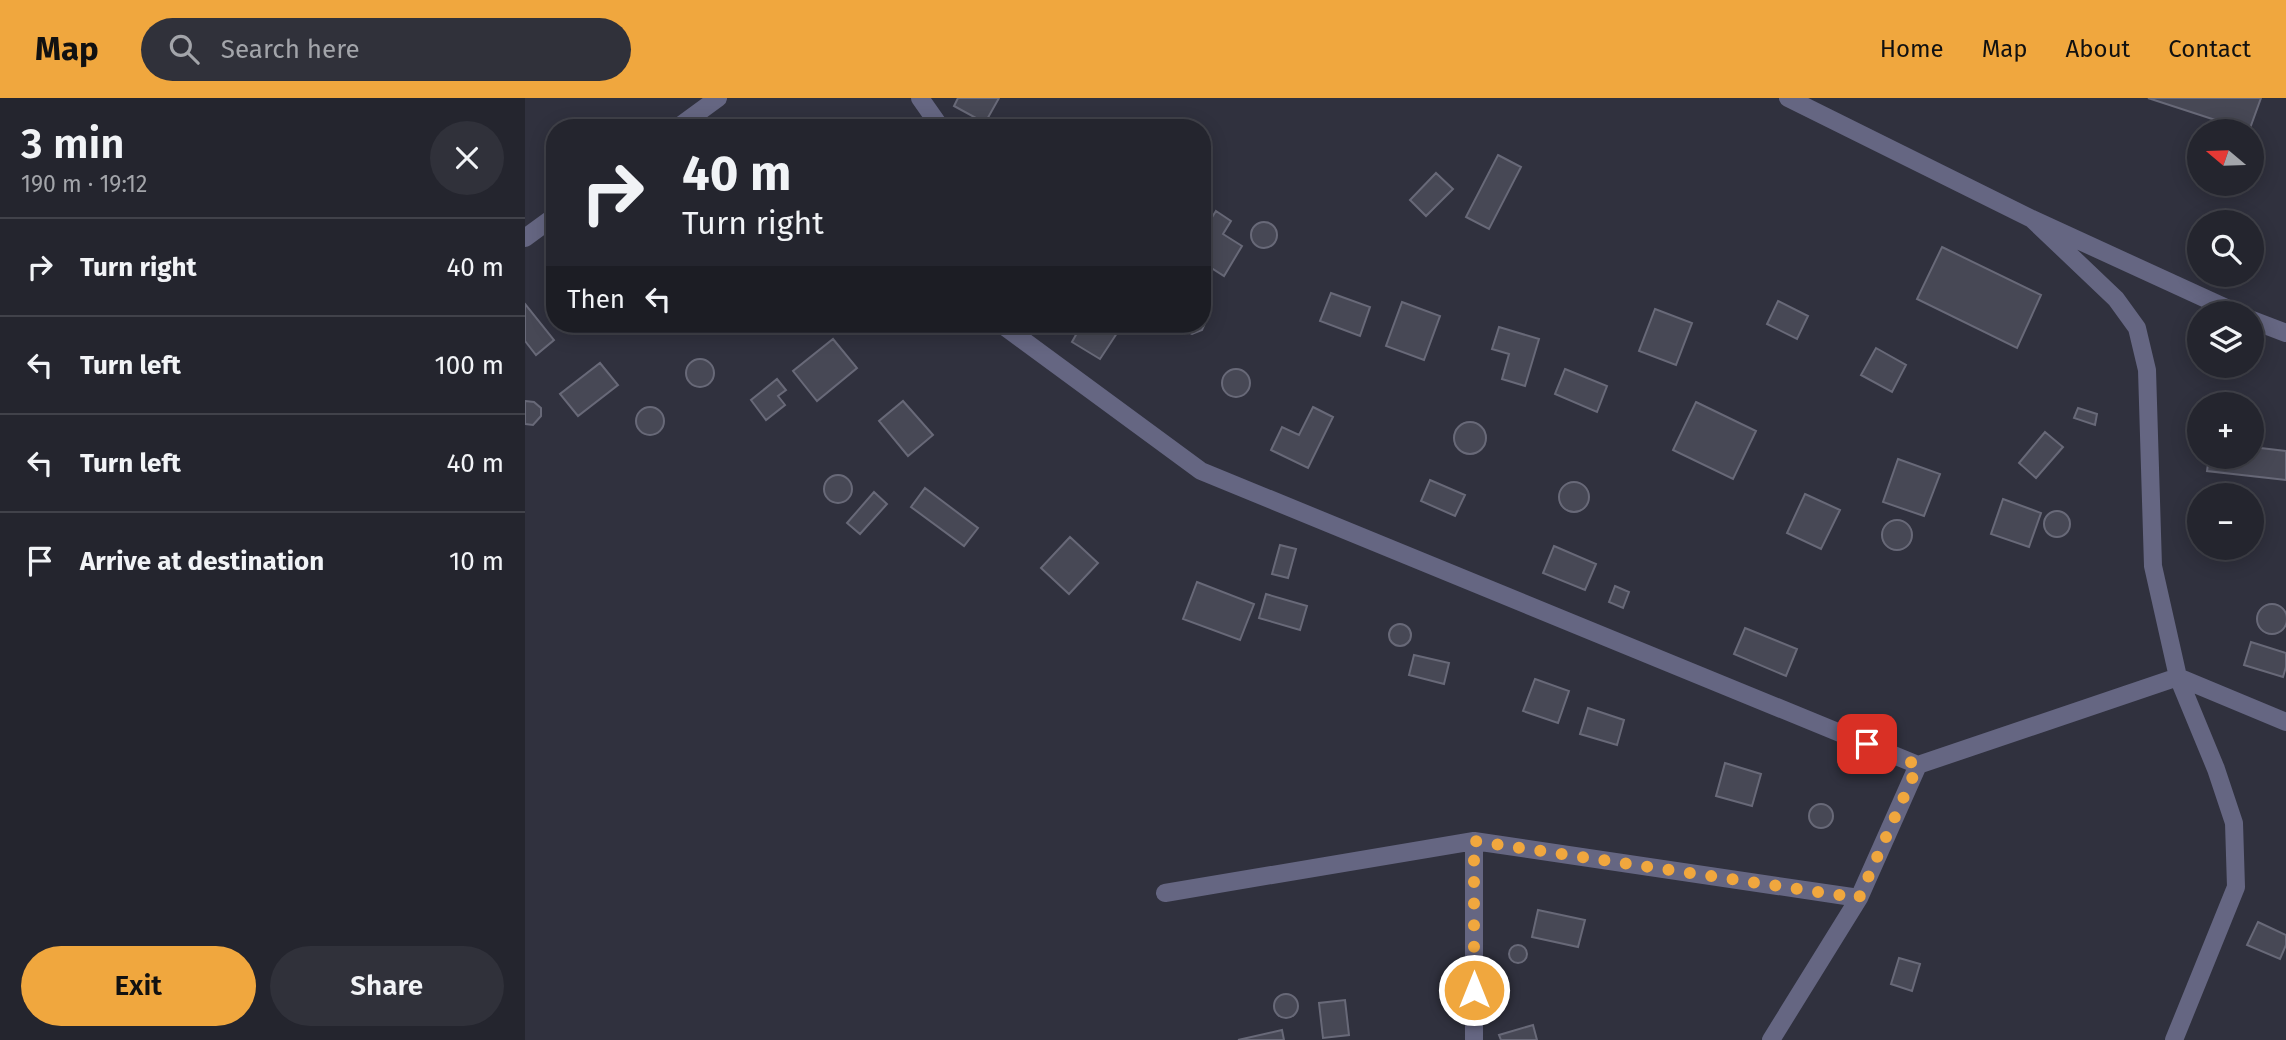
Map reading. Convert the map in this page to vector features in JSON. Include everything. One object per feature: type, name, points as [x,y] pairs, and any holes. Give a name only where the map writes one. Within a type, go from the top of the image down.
[{"type":"street","points":[[690,119],[719,98]]},
{"type":"street","points":[[920,98],[935,119]]},
{"type":"street","points":[[1788,98],[2032,219],[2211,301]]},
{"type":"street","points":[[2032,219],[2116,299],[2137,328],[2147,370],[2153,566],[2178,677],[2216,769],[2234,823],[2236,887],[2174,1040]]},
{"type":"street","points":[[525,238],[546,223]]},
{"type":"street","points":[[2264,325],[2286,333]]},
{"type":"street","points":[[1013,333],[1201,471],[1918,765],[2178,677],[2286,722]]},
{"type":"street","points":[[1771,1040],[1859,898],[1918,765]]},
{"type":"street","points":[[1165,893],[1474,841],[1859,898]]},
{"type":"street","points":[[1474,841],[1474,1040]]},
{"type":"building","points":[[958,98],[999,98],[987,119],[978,119],[954,106]]},
{"type":"building","points":[[2148,98],[2261,98],[2253,119],[2212,119]]},
{"type":"building","points":[[1498,155],[1521,167],[1489,229],[1466,217]]},
{"type":"building","points":[[1436,173],[1453,189],[1426,216],[1410,200]]},
{"type":"building","points":[[1216,211],[1231,221],[1223,234],[1242,246],[1224,276],[1211,268],[1211,219]]},
{"type":"building","points":[[1264,222],[1273,226],[1277,235],[1273,244],[1264,248],[1255,244],[1251,235],[1255,226]]},
{"type":"building","points":[[1942,247],[2041,295],[2017,348],[1917,299]]},
{"type":"building","points":[[1331,293],[1370,307],[1360,336],[1320,321]]},
{"type":"building","points":[[1778,301],[1808,316],[1797,339],[1767,324]]},
{"type":"building","points":[[1402,302],[1440,316],[1424,360],[1386,346]]},
{"type":"building","points":[[525,304],[554,340],[536,355],[525,341]]},
{"type":"building","points":[[1655,309],[1692,323],[1676,365],[1639,351]]},
{"type":"building","points":[[1499,327],[1539,339],[1525,386],[1502,379],[1509,354],[1492,349]]},
{"type":"building","points":[[1077,333],[1117,333],[1100,359],[1072,342]]},
{"type":"building","points":[[833,339],[857,368],[817,401],[793,371]]},
{"type":"building","points":[[1876,348],[1906,365],[1892,392],[1861,375]]},
{"type":"building","points":[[700,359],[710,363],[714,373],[710,383],[700,387],[690,383],[686,373],[690,363]]},
{"type":"building","points":[[600,363],[618,385],[578,416],[560,394]]},
{"type":"building","points":[[1236,369],[1246,373],[1250,383],[1246,393],[1236,397],[1226,393],[1222,383],[1226,373]]},
{"type":"building","points":[[1565,369],[1607,386],[1597,412],[1555,394]]},
{"type":"building","points":[[777,379],[786,390],[778,396],[785,405],[766,420],[751,400]]},
{"type":"building","points":[[525,401],[534,402],[541,408],[541,416],[533,425],[525,424]]},
{"type":"building","points":[[903,401],[933,435],[908,456],[879,421]]},
{"type":"building","points":[[1696,402],[1756,431],[1733,479],[1673,450]]},
{"type":"building","points":[[650,407],[660,411],[664,421],[660,431],[650,435],[640,431],[636,421],[640,411]]},
{"type":"building","points":[[1313,407],[1333,417],[1308,468],[1271,450],[1282,427],[1299,435]]},
{"type":"building","points":[[2078,408],[2097,414],[2095,425],[2074,418]]},
{"type":"building","points":[[1470,422],[1481,427],[1486,438],[1481,449],[1470,454],[1459,449],[1454,438],[1459,427]]},
{"type":"building","points":[[2045,432],[2063,447],[2036,478],[2019,463]]},
{"type":"building","points":[[2264,448],[2286,451],[2286,480],[2207,471],[2264,469]]},
{"type":"building","points":[[1898,459],[1940,474],[1924,516],[1883,502]]},
{"type":"building","points":[[838,475],[848,479],[852,489],[848,499],[838,503],[828,499],[824,489],[828,479]]},
{"type":"building","points":[[1430,480],[1465,495],[1455,516],[1421,501]]},
{"type":"building","points":[[1574,482],[1585,486],[1589,497],[1585,508],[1574,512],[1563,508],[1559,497],[1563,486]]},
{"type":"building","points":[[925,488],[978,528],[964,546],[911,507]]},
{"type":"building","points":[[874,492],[887,504],[860,534],[847,523]]},
{"type":"building","points":[[1805,494],[1840,510],[1821,549],[1787,533]]},
{"type":"building","points":[[2003,499],[2041,513],[2029,547],[1991,534]]},
{"type":"building","points":[[2057,511],[2066,515],[2070,524],[2066,533],[2057,537],[2048,533],[2044,524],[2048,515]]},
{"type":"building","points":[[1897,520],[1908,524],[1912,535],[1908,546],[1897,550],[1886,546],[1882,535],[1886,524]]},
{"type":"building","points":[[1070,537],[1098,563],[1069,594],[1041,568]]},
{"type":"building","points":[[1280,545],[1296,549],[1288,578],[1272,574]]},
{"type":"building","points":[[1554,546],[1596,564],[1585,590],[1543,573]]},
{"type":"building","points":[[1197,582],[1254,604],[1240,640],[1183,619]]},
{"type":"building","points":[[1615,586],[1629,592],[1623,608],[1609,602]]},
{"type":"building","points":[[1266,594],[1307,606],[1300,630],[1259,618]]},
{"type":"building","points":[[2272,604],[2278,605],[2286,613],[2286,625],[2278,633],[2272,634],[2266,633],[2258,625],[2257,619],[2258,613],[2266,605]]},
{"type":"building","points":[[1400,624],[1408,627],[1411,635],[1408,643],[1400,646],[1392,643],[1389,635],[1392,627]]},
{"type":"building","points":[[1745,628],[1797,649],[1786,676],[1734,654]]},
{"type":"building","points":[[2251,642],[2286,653],[2283,677],[2244,665]]},
{"type":"building","points":[[1414,655],[1449,663],[1444,684],[1409,675]]},
{"type":"building","points":[[1535,679],[1569,691],[1558,723],[1523,711]]},
{"type":"building","points":[[1588,708],[1624,720],[1617,745],[1580,734]]},
{"type":"building","points":[[1725,763],[1761,774],[1752,806],[1716,796]]},
{"type":"building","points":[[1821,804],[1832,811],[1833,816],[1826,827],[1821,828],[1810,821],[1809,816],[1816,805]]},
{"type":"building","points":[[1538,910],[1585,920],[1578,947],[1532,937]]},
{"type":"building","points":[[2258,922],[2286,935],[2286,945],[2280,959],[2247,945]]},
{"type":"building","points":[[1514,945],[1522,945],[1527,954],[1525,961],[1514,963],[1509,958],[1509,950]]},
{"type":"building","points":[[1899,958],[1920,964],[1912,991],[1891,984]]},
{"type":"building","points":[[1281,994],[1291,994],[1298,1001],[1298,1011],[1291,1018],[1281,1018],[1274,1011],[1274,1001]]},
{"type":"building","points":[[1345,1000],[1349,1035],[1323,1038],[1319,1003]]},
{"type":"building","points":[[1533,1025],[1537,1040],[1501,1040],[1499,1035]]},
{"type":"building","points":[[1282,1030],[1284,1040],[1238,1040]]},
{"type":"route","points":[[1474,990],[1474,841],[1859,898],[1918,765],[1867,744]]}]
